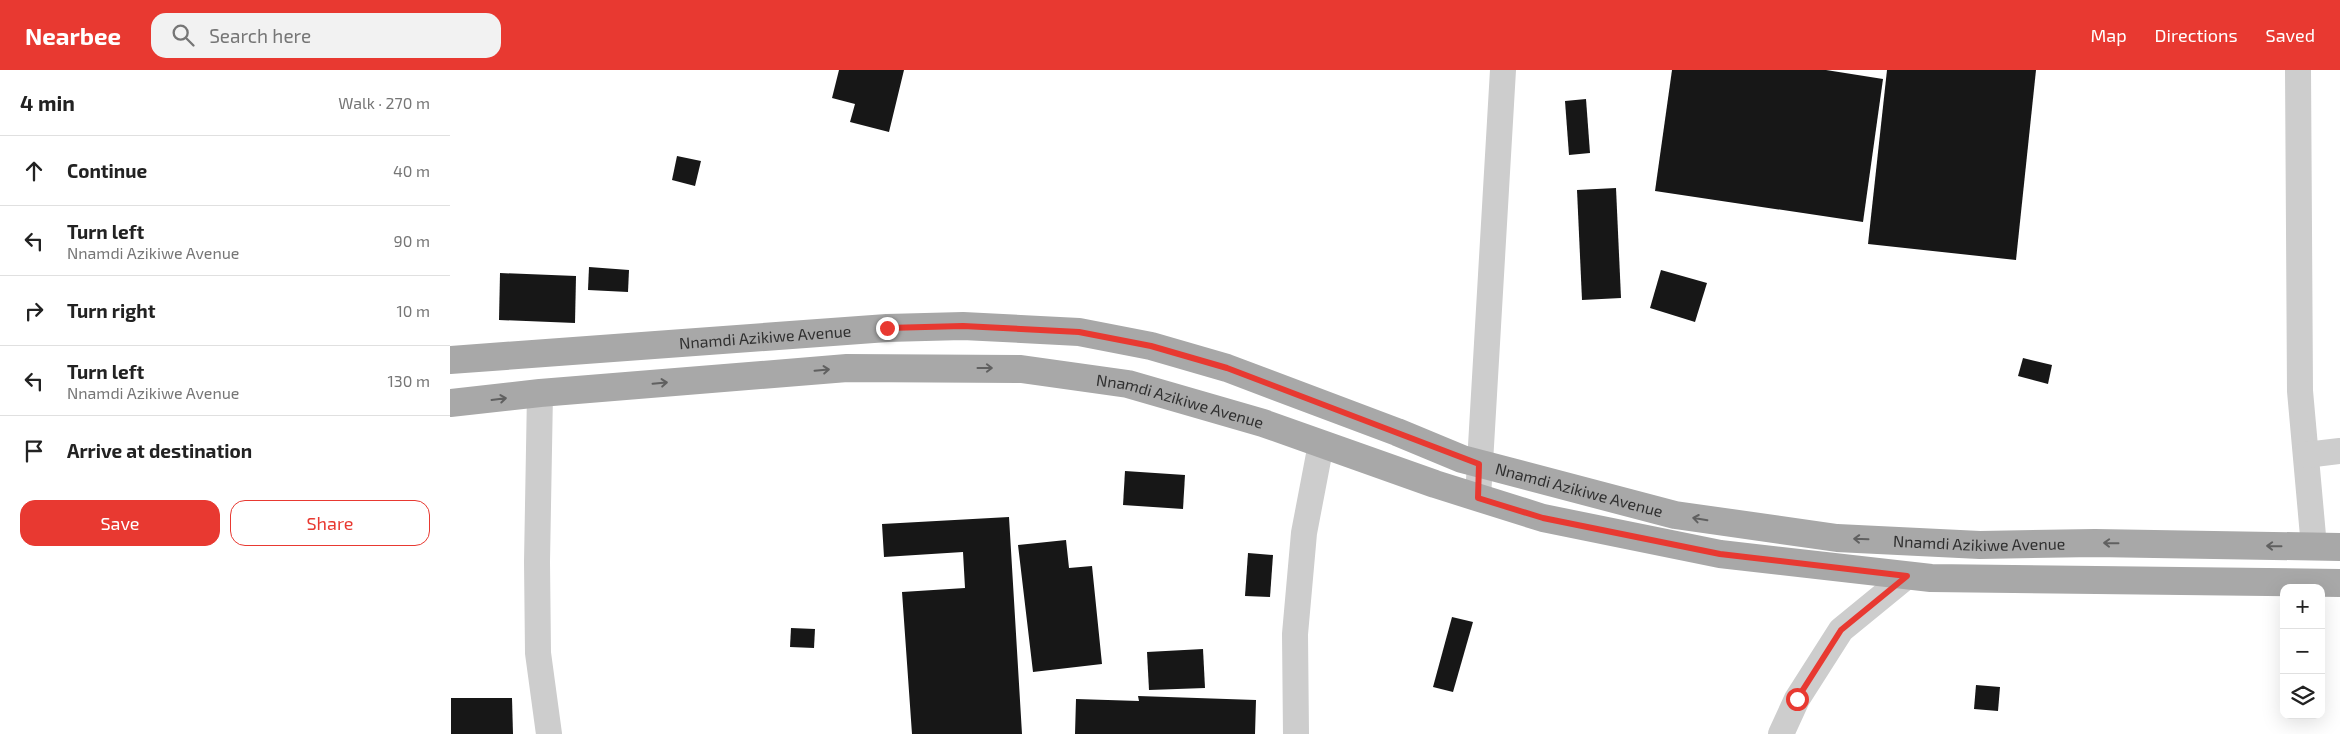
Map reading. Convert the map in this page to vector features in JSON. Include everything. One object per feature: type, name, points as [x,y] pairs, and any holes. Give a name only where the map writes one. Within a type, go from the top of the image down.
[{"type":"main road","name":"Nnamdi Azikiwe Avenue","points":[[450,360],[887,328],[963,326],[1079,332],[1151,346],[1227,368],[1479,464],[1674,515],[1837,538],[1980,545],[2095,543],[2327,547]]},
{"type":"main road","name":"Nnamdi Azikiwe Avenue","points":[[450,403],[540,393],[847,368],[1021,369],[1128,384],[1263,423],[1478,498],[1543,518],[1711,553],[1907,576],[2340,583]]},
{"type":"street","points":[[1478,498],[1503,70]]},
{"type":"street","points":[[2298,70],[2300,391],[2306,455],[2327,547]]},
{"type":"street","points":[[540,393],[537,562],[538,653],[549,734]]},
{"type":"street","points":[[1296,734],[1295,634],[1302,552],[1321,444]]},
{"type":"street","points":[[2306,455],[2340,451]]},
{"type":"street","points":[[1782,734],[1797,699],[1841,630],[1907,576]]},
{"type":"building","points":[[839,70],[904,70],[889,132],[850,122],[855,104],[832,98]]},
{"type":"building","points":[[1672,70],[1826,70],[1883,79],[1863,222],[1655,191]]},
{"type":"building","points":[[1887,70],[2036,70],[2016,260],[1868,244]]},
{"type":"building","points":[[1586,99],[1590,153],[1569,155],[1565,101]]},
{"type":"building","points":[[677,156],[701,161],[695,186],[672,180]]},
{"type":"building","points":[[1616,188],[1621,298],[1582,300],[1577,190]]},
{"type":"building","points":[[589,267],[629,270],[628,292],[588,290]]},
{"type":"building","points":[[1661,270],[1707,283],[1695,322],[1650,308]]},
{"type":"building","points":[[500,273],[576,276],[575,323],[499,320]]},
{"type":"building","points":[[2023,358],[2052,365],[2048,384],[2018,376]]},
{"type":"building","points":[[1125,471],[1185,475],[1183,509],[1123,505]]},
{"type":"building","points":[[1009,517],[1022,734],[912,734],[902,592],[965,588],[963,552],[884,557],[882,524]]},
{"type":"building","points":[[1066,540],[1069,568],[1092,566],[1102,664],[1033,672],[1018,545]]},
{"type":"building","points":[[1248,553],[1273,555],[1270,597],[1245,596]]},
{"type":"building","points":[[1452,617],[1473,622],[1453,692],[1433,687]]},
{"type":"building","points":[[791,628],[815,629],[814,648],[790,647]]},
{"type":"building","points":[[1203,649],[1205,688],[1149,690],[1147,652]]},
{"type":"building","points":[[1976,685],[2000,687],[1998,711],[1974,709]]},
{"type":"building","points":[[1138,696],[1256,700],[1255,734],[1075,734],[1076,699],[1139,701]]},
{"type":"building","points":[[451,698],[512,698],[513,734],[451,734]]},
{"type":"route","points":[[887,328],[963,326],[1079,332],[1151,346],[1227,368],[1479,464],[1478,498],[1543,518],[1648,541],[1720,554],[1800,565],[1907,576],[1841,630],[1797,699]]}]
